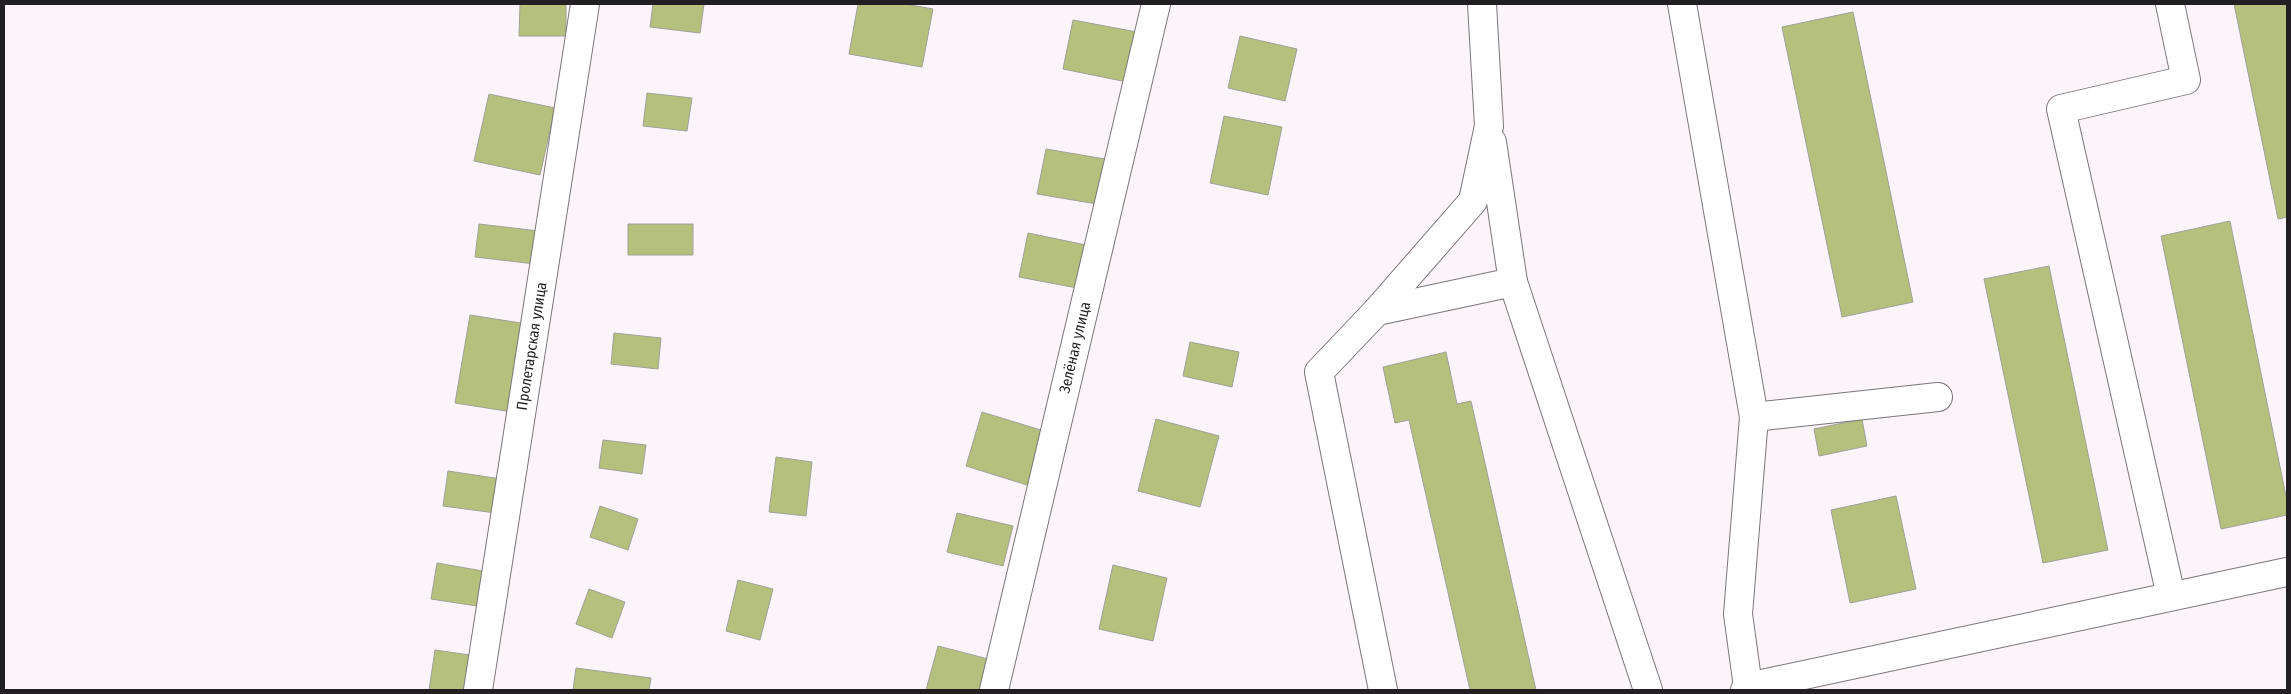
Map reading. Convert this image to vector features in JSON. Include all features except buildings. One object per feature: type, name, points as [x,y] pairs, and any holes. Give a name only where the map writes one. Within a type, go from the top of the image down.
[{"type":"street","name":"Пролетарская улица","points":[[478,690],[585,4]]},
{"type":"street","name":"Зелёная улица","points":[[994,690],[1156,4]]},
{"type":"street","points":[[1482,4],[1489,126],[1513,282],[1648,690]]},
{"type":"street","points":[[1682,4],[1754,417],[1738,614],[1746,689],[2287,572]]},
{"type":"street","points":[[2170,4],[2186,80],[2061,109],[2171,596]]},
{"type":"street","points":[[1383,690],[1319,372],[1377,312],[1473,201],[1489,126]]},
{"type":"street","points":[[1377,312],[1513,282]]},
{"type":"street","points":[[1754,417],[1938,397]]}]
